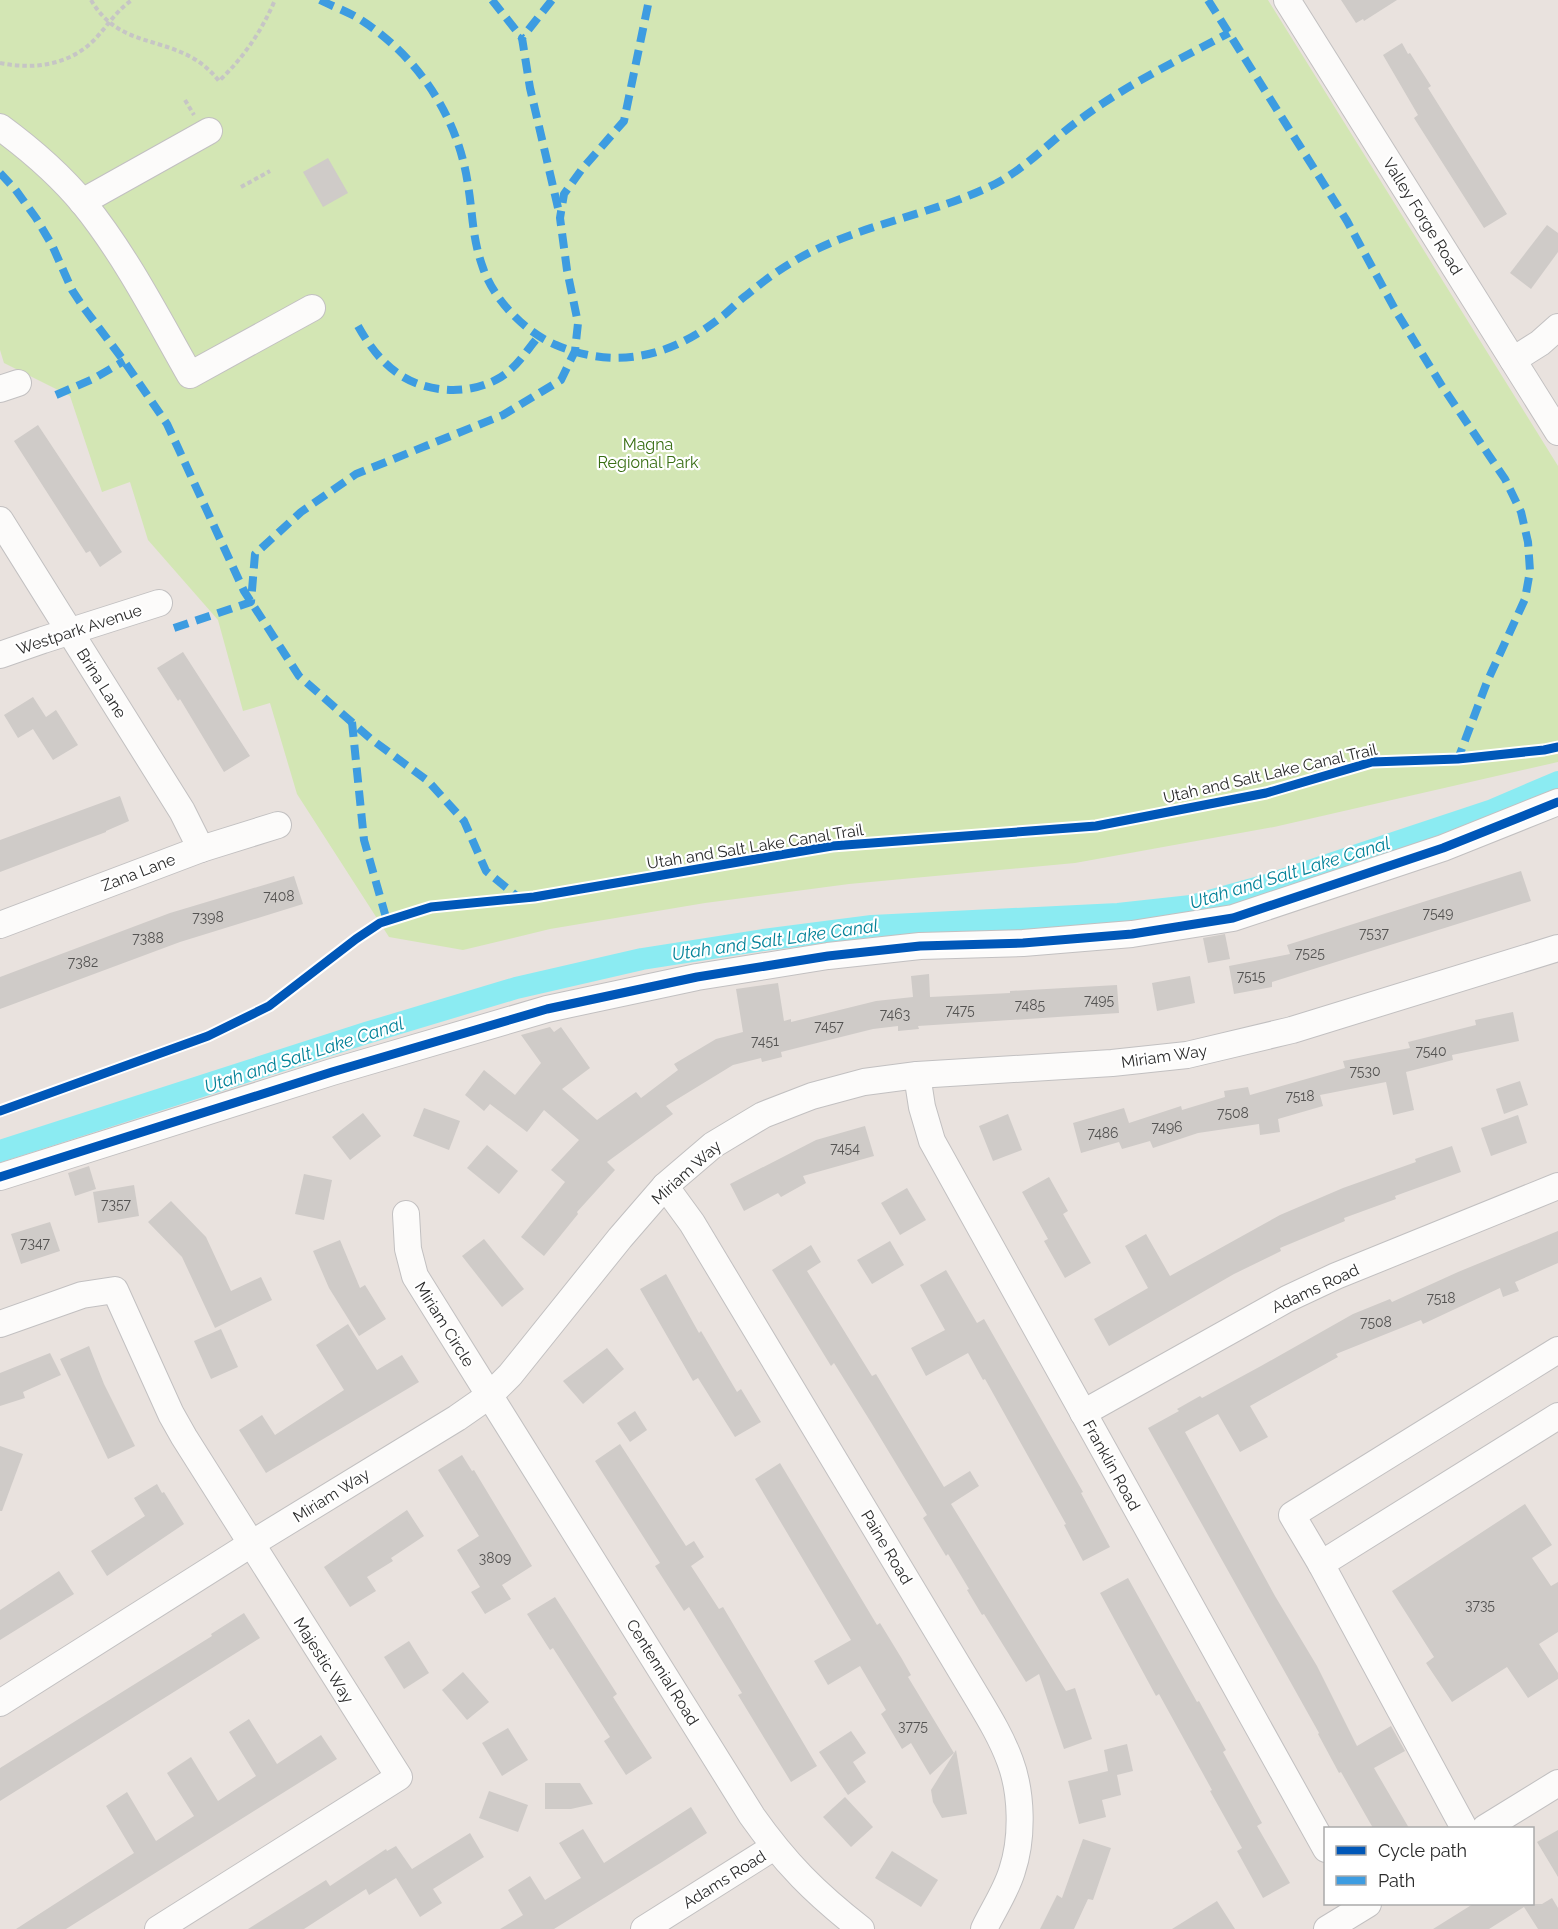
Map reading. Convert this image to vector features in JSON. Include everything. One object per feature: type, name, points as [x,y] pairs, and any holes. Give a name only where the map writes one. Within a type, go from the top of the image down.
[{"type":"street","name":"Valley Forge Road","points":[[1287,0],[1558,432]]},
{"type":"street","points":[[0,126],[44,163],[82,202],[120,255],[190,375],[312,308]]},
{"type":"street","points":[[82,202],[209,131]]},
{"type":"street","points":[[1513,360],[1540,343],[1558,327]]},
{"type":"street","name":"Brina Lane","points":[[0,520],[182,811],[201,849]]},
{"type":"street","name":"Westpark Avenue","points":[[0,655],[159,603]]},
{"type":"street","points":[[0,1177],[332,1072],[547,1010],[686,980],[851,953],[920,946],[1023,943],[1132,934],[1233,918],[1443,848],[1558,802]]},
{"type":"street","name":"Zana Lane","points":[[0,925],[201,849],[278,825]]},
{"type":"street","name":"Miriam Way","points":[[0,1702],[457,1418],[490,1395],[510,1374],[665,1186],[713,1144],[763,1115],[812,1096],[864,1082],[917,1075],[1187,1055],[1292,1030],[1558,948]]},
{"type":"street","name":"Franklin Road","points":[[917,1075],[922,1107],[932,1141],[1324,1845]]},
{"type":"street","name":"Paine Road","points":[[665,1186],[692,1223],[972,1689],[997,1731],[1011,1763],[1018,1793],[1018,1845],[1012,1871],[984,1929]]},
{"type":"street","name":"Adams Road","points":[[1083,1413],[1287,1299],[1336,1276],[1558,1186]]},
{"type":"street","name":"Miriam Circle","points":[[406,1215],[408,1249],[415,1276],[490,1395]]},
{"type":"street","name":"Majestic Way","points":[[0,1324],[82,1295],[115,1290],[171,1414],[399,1777],[158,1929]]},
{"type":"street","points":[[1463,1827],[1321,1564],[1292,1515],[1558,1350]]},
{"type":"street","name":"Centennial Road","points":[[490,1395],[774,1847],[820,1896],[861,1929]]},
{"type":"street","points":[[1321,1564],[1558,1416]]},
{"type":"street","points":[[1487,1827],[1558,1783]]},
{"type":"street","name":"Adams Road","points":[[644,1929],[774,1847]]},
{"type":"street","points":[[1327,1929],[1361,1905]]},
{"type":"path","points":[[91,0],[104,16],[124,32],[140,40],[175,49],[193,57],[219,81],[242,57],[258,35],[275,0]]},
{"type":"path","points":[[0,63],[19,67],[39,66],[60,61],[87,46],[132,0]]},
{"type":"path","points":[[241,187],[270,171]]},
{"type":"green space","name":"Magna Regional Park","points":[[0,0],[1268,0],[1558,466],[1558,762],[1274,827],[1075,863],[849,884],[705,903],[550,929],[463,950],[389,937],[297,794],[270,703],[243,711],[218,620],[148,540],[130,482],[102,492],[70,396],[4,363],[0,350]]},
{"type":"building","points":[[1341,0],[1397,0],[1364,21],[1363,19],[1356,23]]},
{"type":"building","points":[[1402,43],[1431,86],[1428,88],[1507,214],[1484,228],[1414,118],[1418,115],[1383,55]]},
{"type":"building","points":[[328,158],[348,193],[323,207],[303,172]]},
{"type":"building","points":[[1547,225],[1558,233],[1558,252],[1531,289],[1510,273]]},
{"type":"building","points":[[38,425],[122,552],[100,567],[90,551],[86,553],[14,441]]},
{"type":"building","points":[[183,652],[250,756],[224,772],[180,699],[178,701],[157,668]]},
{"type":"building","points":[[33,697],[46,717],[56,710],[78,745],[53,760],[33,729],[18,738],[4,715]]},
{"type":"building","points":[[120,796],[129,821],[0,872],[0,840]]},
{"type":"building","points":[[1521,871],[1531,901],[1272,982],[1272,987],[1234,994],[1229,966],[1290,954],[1287,945]]},
{"type":"building","points":[[294,876],[303,904],[180,942],[0,1009],[0,977],[170,913]]},
{"type":"building","points":[[1225,934],[1230,959],[1208,963],[1203,938]]},
{"type":"building","points":[[929,974],[930,997],[1117,985],[1119,1013],[918,1026],[919,1029],[898,1031],[898,1026],[873,1029],[781,1052],[782,1057],[762,1062],[761,1058],[733,1065],[666,1106],[673,1114],[607,1162],[615,1170],[577,1212],[578,1214],[544,1256],[521,1237],[565,1182],[551,1170],[579,1140],[544,1110],[527,1132],[490,1104],[484,1111],[465,1095],[484,1070],[515,1095],[541,1063],[521,1035],[550,1027],[554,1032],[561,1027],[590,1068],[562,1089],[597,1120],[636,1092],[641,1098],[678,1070],[674,1064],[716,1039],[743,1032],[736,989],[778,983],[784,1021],[791,1019],[791,1022],[876,1001],[913,997],[911,976]]},
{"type":"building","points":[[1190,976],[1195,1003],[1157,1011],[1152,983]]},
{"type":"building","points":[[1513,1012],[1519,1041],[1452,1055],[1453,1060],[1406,1072],[1414,1110],[1393,1115],[1386,1082],[1320,1095],[1323,1106],[1278,1119],[1280,1132],[1260,1135],[1259,1124],[1198,1133],[1153,1148],[1150,1141],[1122,1149],[1119,1142],[1081,1153],[1073,1123],[1124,1108],[1129,1123],[1181,1106],[1182,1110],[1225,1097],[1224,1091],[1248,1087],[1250,1095],[1345,1068],[1343,1061],[1410,1048],[1408,1042],[1476,1025],[1475,1020]]},
{"type":"building","points":[[1520,1081],[1528,1105],[1504,1114],[1496,1089]]},
{"type":"building","points":[[424,1108],[460,1121],[449,1150],[413,1136]]},
{"type":"building","points":[[363,1113],[381,1136],[350,1160],[332,1137]]},
{"type":"building","points":[[1008,1114],[1022,1150],[993,1161],[979,1126]]},
{"type":"building","points":[[1518,1115],[1527,1143],[1491,1156],[1481,1128]]},
{"type":"building","points":[[865,1126],[874,1156],[803,1176],[806,1183],[781,1197],[778,1193],[744,1211],[730,1184],[816,1140]]},
{"type":"building","points":[[487,1145],[518,1171],[499,1194],[467,1168]]},
{"type":"building","points":[[1452,1146],[1461,1172],[1395,1196],[1396,1199],[1344,1218],[1345,1221],[1280,1248],[1281,1251],[1234,1274],[1109,1346],[1094,1319],[1148,1288],[1125,1246],[1146,1234],[1170,1276],[1280,1215]]},
{"type":"building","points":[[89,1166],[96,1189],[75,1196],[68,1173]]},
{"type":"building","points":[[304,1174],[332,1180],[324,1220],[295,1214]]},
{"type":"building","points":[[1049,1177],[1068,1211],[1063,1214],[1091,1263],[1065,1278],[1044,1241],[1048,1239],[1022,1192]]},
{"type":"building","points":[[134,1185],[139,1216],[98,1223],[93,1192]]},
{"type":"building","points":[[907,1188],[926,1220],[900,1235],[881,1203]]},
{"type":"building","points":[[171,1201],[206,1237],[231,1291],[261,1277],[272,1300],[215,1328],[182,1257],[148,1222]]},
{"type":"building","points":[[50,1222],[60,1251],[21,1264],[11,1234]]},
{"type":"building","points":[[1558,1231],[1558,1263],[1515,1282],[1519,1291],[1503,1297],[1500,1288],[1423,1324],[1421,1320],[1336,1354],[1338,1357],[1250,1406],[1268,1437],[1240,1452],[1218,1414],[1185,1432],[1275,1596],[1317,1666],[1357,1746],[1391,1726],[1405,1751],[1374,1768],[1408,1827],[1372,1827],[1341,1772],[1339,1773],[1319,1733],[1148,1428],[1200,1396],[1202,1398],[1353,1314],[1390,1299],[1392,1302]]},
{"type":"building","points":[[484,1239],[524,1289],[502,1307],[462,1256]]},
{"type":"building","points":[[340,1240],[360,1288],[365,1285],[386,1319],[359,1336],[329,1288],[313,1251]]},
{"type":"building","points":[[890,1241],[904,1265],[872,1284],[857,1260]]},
{"type":"building","points":[[811,1245],[821,1262],[807,1271],[872,1376],[876,1374],[944,1487],[970,1471],[979,1486],[951,1504],[1066,1691],[1075,1688],[1092,1739],[1064,1749],[1039,1674],[1026,1682],[984,1614],[982,1615],[948,1554],[946,1556],[923,1518],[927,1515],[872,1424],[834,1363],[831,1366],[772,1270]]},
{"type":"building","points":[[946,1270],[977,1323],[984,1319],[1083,1492],[1081,1493],[1110,1547],[1083,1561],[1064,1525],[1066,1524],[985,1379],[983,1380],[968,1353],[926,1376],[911,1348],[945,1330],[920,1285]]},
{"type":"building","points":[[666,1274],[699,1333],[701,1331],[737,1392],[741,1389],[761,1422],[735,1437],[698,1378],[693,1381],[640,1289]]},
{"type":"building","points":[[348,1324],[377,1370],[402,1355],[419,1382],[266,1473],[239,1430],[262,1415],[275,1435],[344,1390],[316,1345]]},
{"type":"building","points":[[221,1329],[238,1367],[211,1379],[194,1341]]},
{"type":"building","points":[[89,1346],[104,1384],[135,1446],[108,1459],[60,1359]]},
{"type":"building","points":[[607,1348],[624,1369],[583,1404],[563,1381]]},
{"type":"building","points":[[50,1353],[61,1375],[23,1392],[25,1398],[0,1406],[0,1373]]},
{"type":"building","points":[[635,1411],[647,1430],[630,1442],[617,1423]]},
{"type":"building","points":[[620,1444],[686,1546],[694,1541],[704,1557],[691,1566],[719,1609],[723,1607],[817,1766],[791,1782],[738,1695],[742,1693],[689,1607],[684,1611],[655,1566],[660,1563],[595,1461]]},
{"type":"building","points":[[0,1446],[23,1454],[2,1511],[0,1511]]},
{"type":"building","points":[[462,1455],[472,1471],[474,1470],[532,1566],[502,1585],[511,1599],[485,1614],[471,1592],[480,1587],[457,1550],[479,1536],[438,1470]]},
{"type":"building","points":[[780,1463],[877,1625],[880,1623],[902,1659],[911,1675],[908,1677],[954,1753],[930,1775],[911,1743],[902,1749],[881,1714],[886,1710],[860,1666],[828,1685],[814,1661],[851,1640],[755,1479]]},
{"type":"building","points":[[157,1484],[184,1524],[107,1576],[91,1551],[145,1516],[134,1498]]},
{"type":"building","points":[[1525,1504],[1552,1545],[1532,1558],[1551,1586],[1558,1582],[1558,1632],[1539,1644],[1558,1673],[1558,1679],[1528,1698],[1507,1667],[1452,1702],[1426,1663],[1434,1657],[1392,1591]]},
{"type":"building","points":[[407,1510],[424,1536],[391,1558],[393,1561],[367,1577],[376,1591],[350,1607],[324,1567]]},
{"type":"building","points":[[59,1571],[74,1594],[0,1640],[0,1610]]},
{"type":"building","points":[[1128,1578],[1226,1750],[1223,1752],[1262,1823],[1257,1826],[1290,1883],[1263,1898],[1237,1851],[1242,1848],[1210,1791],[1212,1790],[1159,1694],[1156,1696],[1100,1593]]},
{"type":"building","points":[[555,1597],[617,1694],[613,1697],[652,1758],[626,1775],[604,1741],[610,1737],[553,1648],[550,1650],[527,1614]]},
{"type":"building","points":[[244,1613],[260,1638],[0,1801],[0,1768],[212,1636],[211,1634]]},
{"type":"building","points":[[409,1641],[429,1673],[404,1689],[384,1657]]},
{"type":"building","points":[[463,1672],[489,1702],[467,1720],[442,1690]]},
{"type":"building","points":[[249,1719],[277,1764],[321,1735],[337,1759],[66,1929],[16,1929],[134,1853],[106,1806],[127,1792],[156,1841],[194,1816],[167,1773],[191,1757],[218,1801],[256,1776],[229,1732]]},
{"type":"building","points":[[508,1728],[528,1760],[502,1776],[482,1743]]},
{"type":"building","points":[[851,1731],[866,1753],[853,1762],[866,1782],[848,1795],[819,1752]]},
{"type":"building","points":[[1127,1744],[1133,1771],[1117,1775],[1121,1795],[1102,1800],[1106,1817],[1079,1824],[1068,1781],[1108,1771],[1104,1750]]},
{"type":"building","points":[[956,1750],[967,1814],[942,1818],[933,1802],[931,1790]]},
{"type":"building","points":[[545,1783],[580,1783],[593,1804],[571,1809],[545,1809]]},
{"type":"building","points":[[489,1791],[528,1805],[518,1832],[479,1818]]},
{"type":"building","points":[[845,1797],[873,1827],[851,1847],[823,1817]]},
{"type":"building","points":[[691,1807],[707,1833],[662,1862],[554,1929],[500,1929],[523,1915],[508,1890],[530,1876],[545,1900],[581,1878],[559,1843],[583,1829],[604,1863]]},
{"type":"building","points":[[1558,1830],[1558,1877],[1537,1842]]},
{"type":"building","points":[[470,1833],[484,1857],[433,1889],[442,1903],[420,1917],[396,1878],[369,1895],[366,1889],[304,1929],[248,1929],[326,1880],[330,1886],[386,1849],[387,1851],[396,1846],[412,1869]]},
{"type":"building","points":[[1083,1839],[1111,1848],[1093,1900],[1088,1899],[1074,1929],[1040,1929],[1057,1895],[1062,1898]]},
{"type":"building","points":[[892,1851],[938,1880],[921,1907],[875,1878]]},
{"type":"building","points":[[1552,1898],[1558,1908],[1558,1929],[1538,1929],[1524,1907],[1489,1929],[1433,1929],[1471,1905],[1542,1904]]},
{"type":"building","points":[[1217,1901],[1235,1929],[1172,1929]]},
{"type":"waterway","name":"Utah and Salt Lake Canal","points":[[0,1151],[366,1033],[516,988],[642,959],[872,926],[1118,914],[1191,906],[1270,884],[1490,811],[1558,782]]},
{"type":"marked path","points":[[320,0],[358,18],[379,33],[399,50],[431,90],[455,135],[463,160],[479,257],[488,280],[512,314],[533,332],[556,345],[578,353],[621,358],[642,356],[682,342],[720,318],[771,276],[813,251],[858,232],[950,203],[995,184],[1117,94],[1229,33]]},
{"type":"marked path","points":[[492,0],[522,38]]},
{"type":"marked path","points":[[552,0],[522,38],[530,88],[559,212]]},
{"type":"marked path","points":[[174,628],[251,602],[255,554],[301,512],[356,474],[503,415],[561,380],[575,351],[578,323],[567,270],[560,218],[564,194],[582,169],[624,121],[649,0]]},
{"type":"marked path","points":[[1208,0],[1347,221],[1397,313],[1442,386],[1505,479],[1521,512],[1528,542],[1530,571],[1525,599],[1487,682],[1458,759]]},
{"type":"marked path","points":[[0,173],[36,218],[52,245],[72,290],[167,424],[244,591],[299,676],[371,739],[428,781],[464,821],[486,871],[519,898]]},
{"type":"marked path","points":[[358,326],[366,340],[385,363],[396,372],[421,385],[453,390],[478,387],[501,377],[517,363],[539,336]]},
{"type":"marked path","points":[[56,395],[93,379],[124,361]]},
{"type":"marked path","points":[[352,722],[364,840],[387,921]]},
{"type":"cycle path","name":"Utah and Salt Lake Canal Trail","points":[[0,1111],[208,1036],[269,1006],[380,923],[431,907],[534,897],[832,846],[1096,826],[1266,793],[1372,762],[1458,759],[1558,747]]},
{"type":"cycle path","points":[[0,1177],[332,1072],[547,1009],[697,977],[828,956],[920,946],[1023,943],[1132,934],[1233,918],[1443,848],[1558,802]]}]
